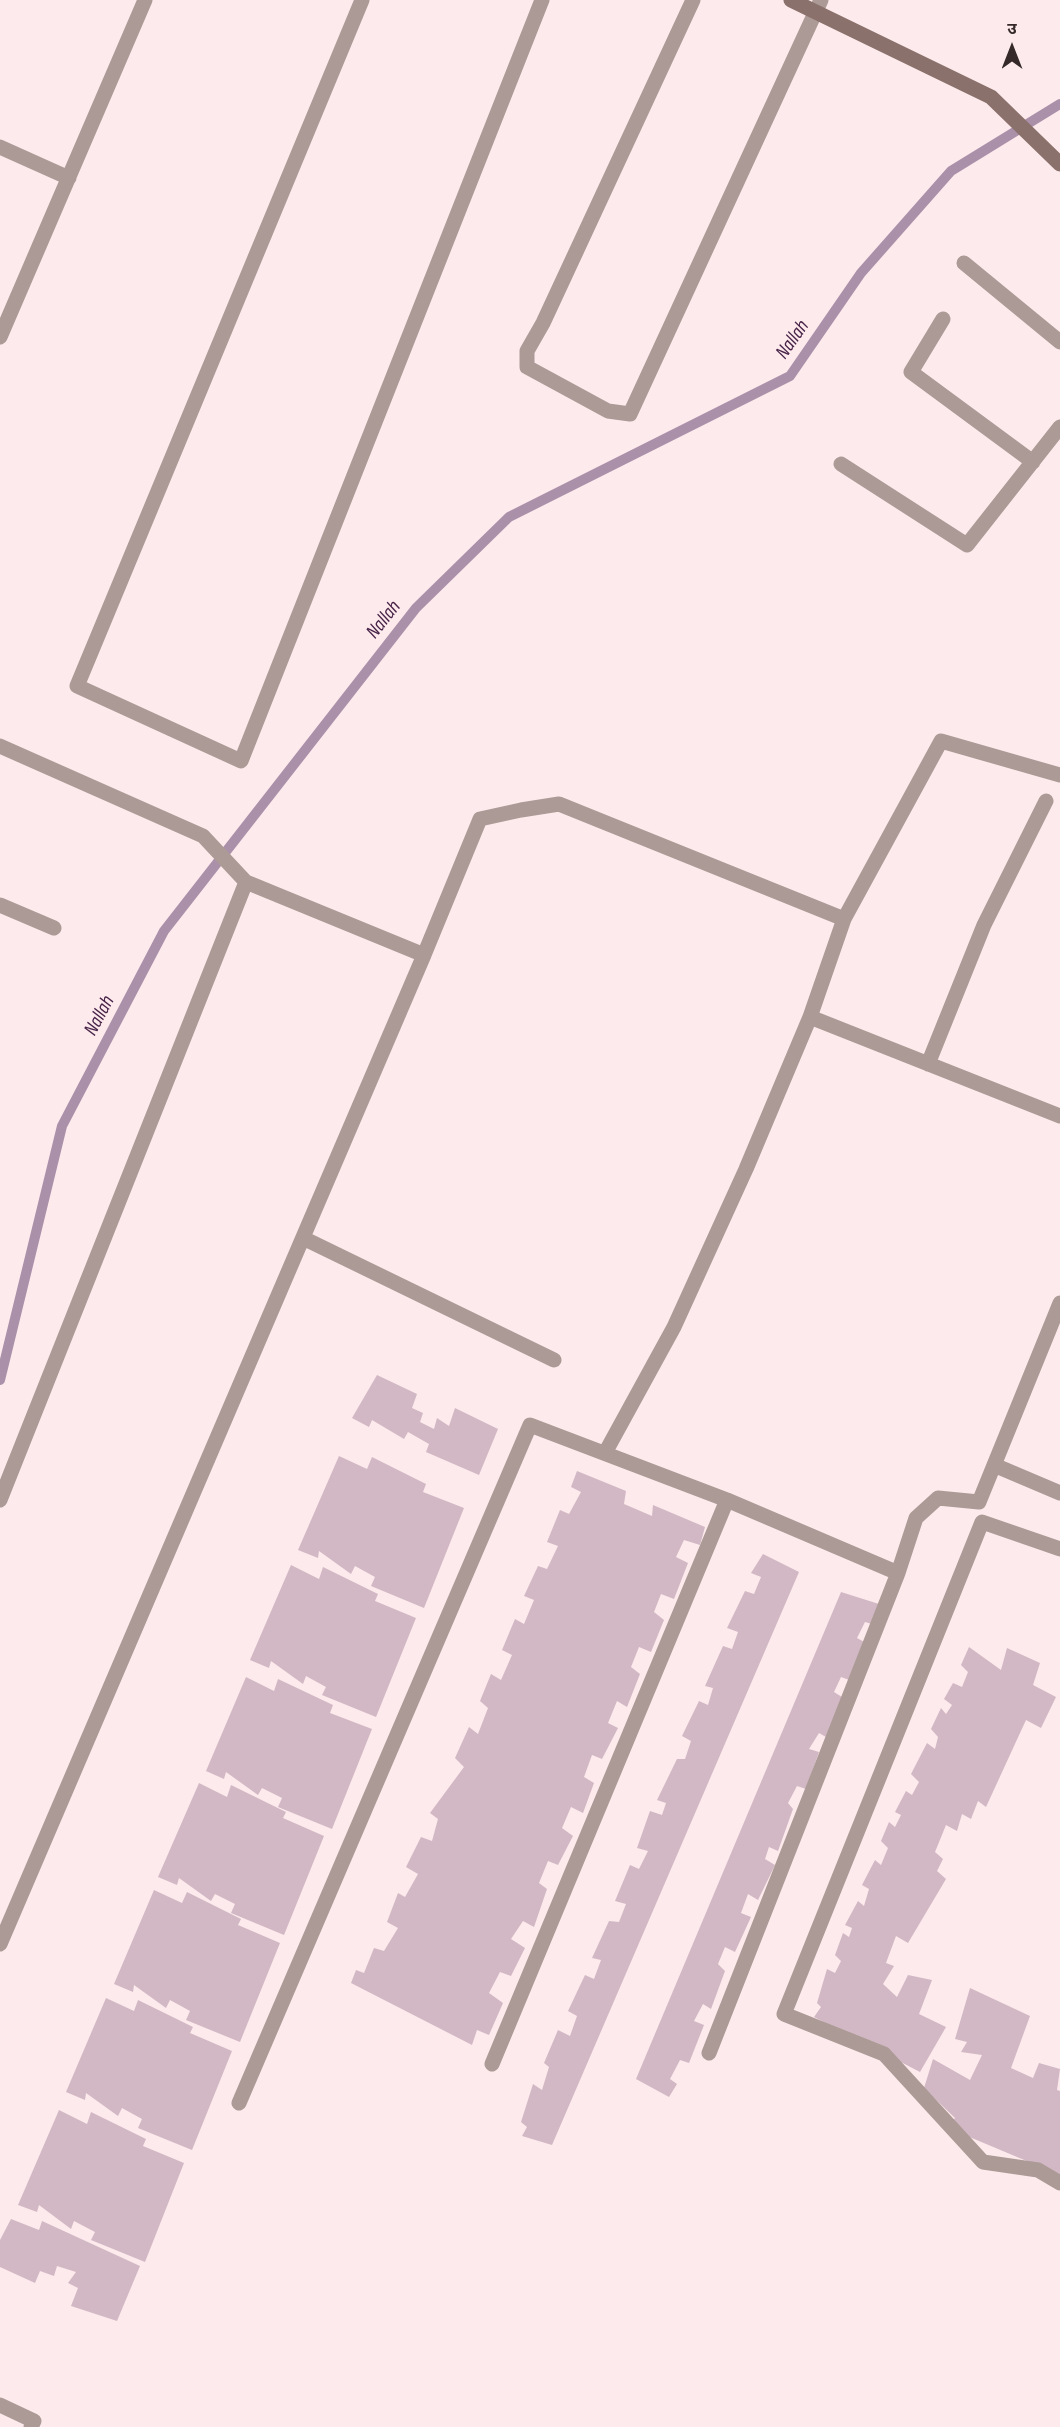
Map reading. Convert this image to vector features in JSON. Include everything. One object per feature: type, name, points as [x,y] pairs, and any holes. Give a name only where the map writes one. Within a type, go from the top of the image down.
[{"type":"street","points":[[0,337],[145,0]]},
{"type":"street","points":[[362,0],[77,686],[241,761],[542,0]]},
{"type":"street","points":[[693,0],[543,323],[527,351],[527,368],[608,411],[630,414],[818,5]]},
{"type":"street","points":[[791,0],[818,5],[991,97],[1060,164]]},
{"type":"street","points":[[0,147],[69,177]]},
{"type":"street","points":[[964,263],[1060,342]]},
{"type":"street","points":[[943,319],[911,372],[1033,462]]},
{"type":"street","points":[[841,464],[967,545],[1060,427]]},
{"type":"street","points":[[605,1453],[674,1327],[746,1169],[810,1017],[844,919],[941,741],[1060,775]]},
{"type":"street","points":[[0,746],[203,836],[246,882],[424,955]]},
{"type":"street","points":[[928,1064],[984,925],[1046,801]]},
{"type":"street","points":[[0,1944],[424,955],[480,819],[559,804],[844,919]]},
{"type":"street","points":[[0,1500],[246,882]]},
{"type":"street","points":[[0,905],[54,928]]},
{"type":"street","points":[[810,1017],[1060,1116]]},
{"type":"street","points":[[303,1238],[554,1360]]},
{"type":"street","points":[[709,2053],[898,1573],[916,1518],[938,1498],[979,1502],[1058,1313]]},
{"type":"street","points":[[239,2103],[530,1425],[728,1500],[898,1573]]},
{"type":"street","points":[[994,1465],[1060,1493]]},
{"type":"street","points":[[492,2064],[728,1500]]},
{"type":"street","points":[[1060,1549],[982,1522],[784,2014],[884,2054],[983,2162],[1038,2170],[1060,2183]]},
{"type":"street","points":[[0,2405],[34,2421],[31,2427]]},
{"type":"building","points":[[377,1375],[417,1394],[412,1408],[423,1413],[420,1422],[434,1429],[437,1418],[449,1426],[455,1408],[498,1429],[479,1475],[426,1452],[429,1444],[408,1432],[404,1439],[372,1420],[369,1427],[352,1418]]},
{"type":"building","points":[[339,1456],[367,1469],[372,1457],[426,1484],[423,1492],[464,1508],[424,1608],[371,1586],[375,1577],[355,1566],[351,1574],[319,1551],[318,1558],[298,1550]]},
{"type":"building","points":[[577,1471],[626,1491],[624,1504],[652,1516],[653,1505],[705,1527],[700,1545],[684,1540],[676,1557],[688,1563],[674,1599],[661,1594],[654,1612],[664,1620],[651,1652],[639,1647],[631,1667],[640,1674],[627,1707],[617,1701],[608,1723],[618,1728],[602,1759],[592,1755],[584,1777],[594,1783],[583,1813],[571,1807],[562,1828],[573,1836],[558,1865],[548,1861],[539,1883],[547,1889],[534,1927],[523,1921],[511,1939],[525,1948],[511,1976],[500,1972],[489,1993],[503,2003],[489,2035],[477,2030],[472,2045],[351,1983],[356,1970],[364,1973],[374,1948],[384,1951],[398,1928],[387,1922],[398,1893],[405,1897],[418,1874],[406,1867],[421,1837],[432,1841],[438,1819],[430,1813],[464,1767],[455,1758],[469,1727],[478,1734],[488,1708],[480,1701],[491,1674],[501,1680],[512,1655],[502,1650],[515,1619],[524,1624],[534,1600],[524,1596],[538,1566],[547,1569],[558,1546],[547,1542],[560,1510],[569,1514],[581,1492],[571,1487]]},
{"type":"building","points":[[763,1554],[799,1572],[552,2145],[522,2136],[527,2127],[521,2122],[533,2084],[542,2090],[549,2067],[544,2063],[558,2030],[570,2036],[577,2016],[568,2011],[585,1975],[594,1979],[601,1960],[592,1958],[609,1921],[619,1922],[626,1904],[615,1901],[630,1865],[639,1869],[648,1851],[637,1848],[650,1811],[662,1815],[666,1803],[657,1800],[677,1759],[685,1759],[691,1741],[682,1736],[699,1701],[708,1705],[713,1688],[705,1686],[723,1646],[732,1649],[738,1632],[727,1628],[745,1591],[754,1594],[761,1577],[751,1573]]},
{"type":"building","points":[[291,1565],[319,1579],[323,1567],[378,1594],[375,1601],[416,1618],[376,1717],[322,1695],[326,1687],[306,1676],[303,1684],[271,1661],[269,1668],[250,1660]]},
{"type":"building","points":[[841,1592],[879,1604],[875,1625],[865,1622],[857,1638],[866,1643],[852,1681],[841,1677],[834,1692],[842,1697],[826,1737],[819,1733],[809,1749],[819,1752],[806,1789],[797,1786],[788,1803],[793,1809],[778,1851],[769,1847],[765,1859],[775,1865],[758,1900],[748,1894],[741,1913],[751,1917],[735,1952],[725,1947],[718,1964],[725,1971],[711,2009],[703,2004],[694,2021],[704,2025],[689,2063],[680,2060],[670,2079],[677,2084],[669,2097],[636,2079]]},
{"type":"building","points":[[969,1647],[1001,1670],[1007,1648],[1040,1663],[1033,1685],[1056,1697],[1041,1728],[1026,1720],[986,1807],[978,1801],[971,1819],[962,1814],[957,1831],[946,1825],[935,1852],[943,1859],[937,1871],[946,1879],[908,1943],[896,1936],[886,1963],[894,1966],[883,1984],[897,1997],[908,1975],[932,1980],[919,2014],[946,2027],[920,2072],[814,2017],[821,2007],[817,2003],[827,1969],[835,1973],[841,1961],[835,1955],[843,1933],[849,1937],[852,1928],[845,1925],[858,1901],[864,1906],[869,1889],[862,1885],[875,1860],[881,1865],[888,1848],[881,1841],[889,1822],[895,1827],[901,1815],[895,1812],[906,1791],[912,1795],[919,1782],[911,1774],[927,1743],[935,1749],[938,1737],[931,1729],[941,1708],[946,1714],[952,1705],[944,1699],[953,1683],[962,1687],[968,1672],[961,1665]]},
{"type":"building","points":[[246,1677],[274,1691],[278,1679],[333,1705],[330,1713],[372,1729],[332,1829],[278,1807],[282,1798],[262,1788],[258,1795],[226,1772],[224,1779],[206,1771]]},
{"type":"building","points":[[199,1783],[227,1797],[231,1785],[286,1812],[283,1818],[324,1836],[284,1935],[231,1913],[235,1904],[215,1894],[211,1901],[179,1878],[177,1885],[158,1877]]},
{"type":"building","points":[[154,1890],[182,1903],[187,1892],[241,1919],[238,1925],[280,1943],[240,2042],[186,2020],[190,2011],[170,2000],[166,2008],[134,1985],[133,1992],[114,1984]]},
{"type":"building","points":[[970,1988],[1030,2016],[1011,2068],[1033,2078],[1039,2063],[1060,2069],[1057,2090],[1060,2091],[1060,2175],[948,2128],[955,2118],[924,2088],[933,2059],[970,2080],[982,2055],[961,2052],[967,2042],[955,2039]]},
{"type":"building","points":[[106,1998],[134,2011],[138,2000],[193,2027],[190,2033],[232,2051],[192,2150],[138,2128],[142,2119],[122,2108],[118,2116],[86,2093],[85,2100],[66,2092]]},
{"type":"building","points":[[59,2110],[87,2124],[91,2112],[146,2139],[143,2146],[184,2163],[145,2262],[91,2240],[95,2232],[74,2221],[71,2229],[39,2205],[37,2212],[18,2205]]},
{"type":"building","points":[[11,2219],[39,2230],[42,2221],[140,2266],[117,2321],[71,2306],[78,2288],[68,2283],[76,2272],[57,2266],[54,2276],[40,2271],[35,2283],[0,2267],[0,2240]]},
{"type":"waterway","name":"Nallah","points":[[0,1380],[62,1126],[164,931],[416,608],[509,517],[790,376],[861,273],[951,171],[1060,104]]}]
